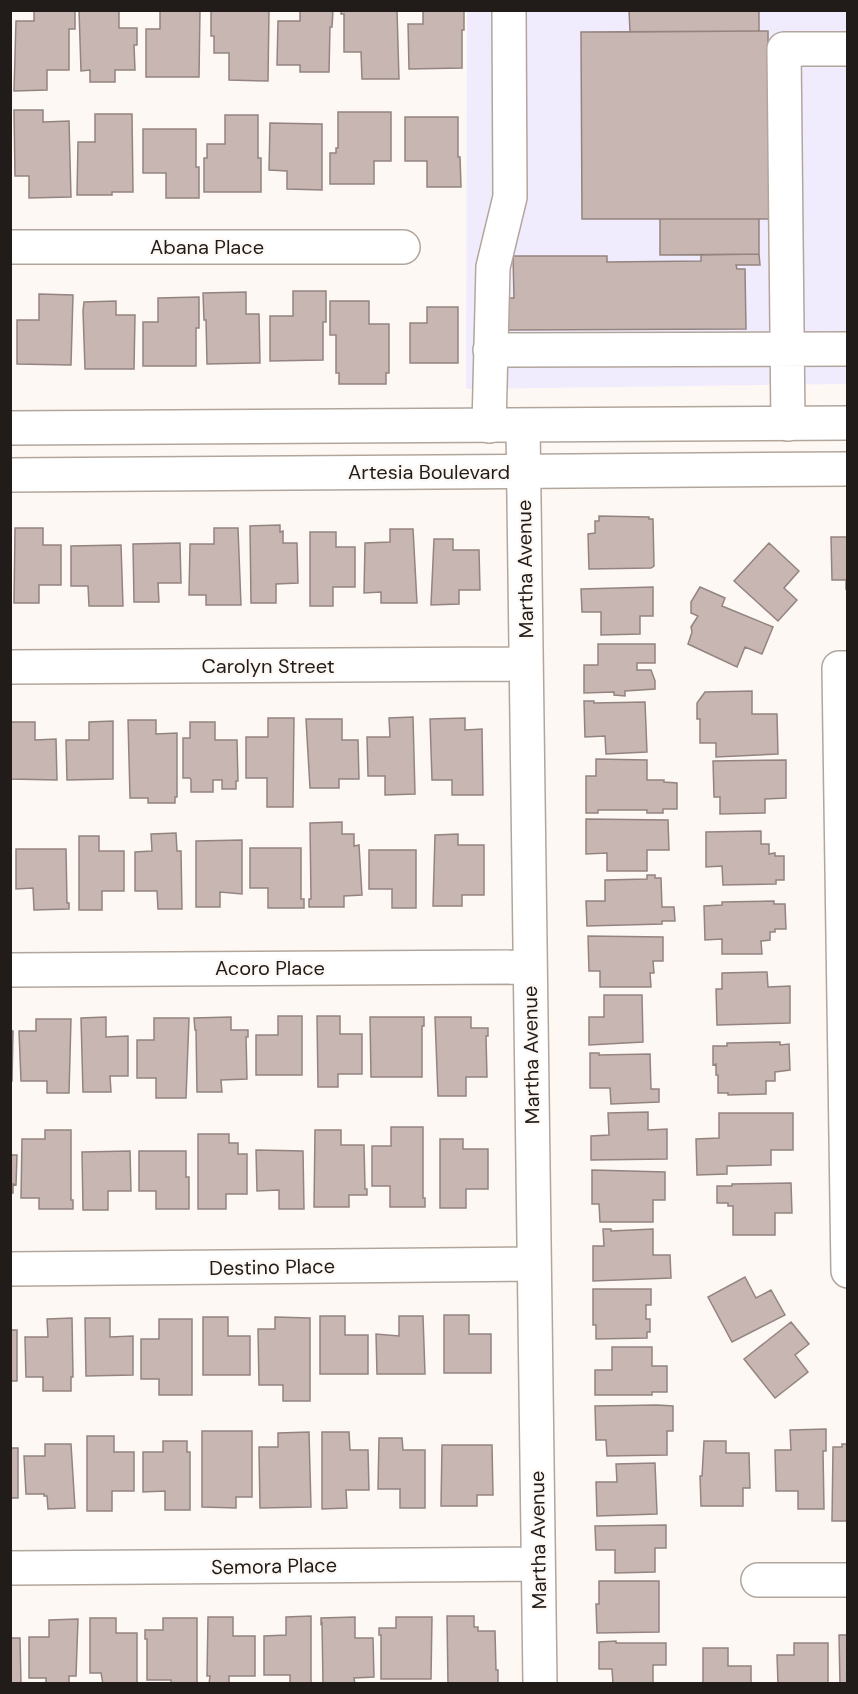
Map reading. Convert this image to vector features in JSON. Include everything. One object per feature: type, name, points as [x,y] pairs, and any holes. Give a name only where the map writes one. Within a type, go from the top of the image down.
[{"type":"street","points":[[489,426],[492,267],[510,197],[509,10]]},
{"type":"street","points":[[789,470],[784,49],[848,49]]},
{"type":"street","name":"Abana Place","points":[[10,247],[403,247]]},
{"type":"street","points":[[490,350],[848,349]]},
{"type":"street","points":[[10,428],[848,423]]},
{"type":"street","name":"Martha Avenue","points":[[523,426],[540,1683]]},
{"type":"street","name":"Artesia Boulevard","points":[[10,475],[848,469]]},
{"type":"street","name":"Carolyn Street","points":[[10,667],[526,664]]},
{"type":"street","points":[[843,668],[847,1271]]},
{"type":"street","name":"Acoro Place","points":[[10,970],[530,967]]},
{"type":"street","name":"Destino Place","points":[[10,1269],[534,1264]]},
{"type":"street","name":"Semora Place","points":[[10,1568],[538,1563]]},
{"type":"street","points":[[758,1580],[848,1580]]},
{"type":"shaded area","points":[[467,11],[847,11],[847,384],[466,389]]},
{"type":"building","points":[[34,10],[75,10],[75,29],[69,29],[69,70],[47,70],[47,90],[14,91],[16,21],[34,21]]},
{"type":"building","points":[[79,10],[119,10],[119,28],[137,28],[137,45],[134,45],[135,70],[115,70],[115,82],[90,82],[90,70],[81,71]]},
{"type":"building","points":[[160,10],[200,10],[199,77],[146,77],[146,29],[160,29]]},
{"type":"building","points":[[211,10],[269,10],[268,81],[229,80],[229,53],[214,53],[214,36],[211,36]]},
{"type":"building","points":[[300,10],[333,10],[332,27],[330,27],[329,72],[300,72],[300,65],[277,65],[278,21],[300,21]]},
{"type":"building","points":[[341,10],[397,10],[399,79],[362,79],[361,52],[344,52],[344,14],[341,14]]},
{"type":"building","points":[[423,10],[464,10],[462,68],[409,69],[408,24],[423,24]]},
{"type":"building","points":[[629,10],[759,10],[759,31],[630,32]]},
{"type":"building","points":[[768,31],[769,219],[582,219],[581,32]]},
{"type":"building","points":[[14,110],[43,110],[43,122],[69,121],[71,197],[29,198],[29,176],[15,176]]},
{"type":"building","points":[[338,112],[391,112],[391,161],[374,161],[374,184],[330,184],[330,153],[336,153],[336,148],[338,148]]},
{"type":"building","points":[[95,114],[132,114],[133,192],[112,192],[112,195],[77,195],[78,142],[95,142]]},
{"type":"building","points":[[225,115],[258,115],[261,192],[204,192],[204,158],[207,158],[207,144],[225,144]]},
{"type":"building","points":[[405,117],[458,117],[461,187],[427,187],[427,161],[405,161]]},
{"type":"building","points":[[270,123],[322,124],[322,190],[287,189],[287,171],[269,170]]},
{"type":"building","points":[[143,129],[196,129],[199,198],[166,198],[166,173],[143,173]]},
{"type":"building","points":[[660,219],[759,219],[759,254],[660,255]]},
{"type":"building","points":[[759,254],[760,265],[736,265],[737,269],[745,269],[746,329],[505,330],[505,298],[514,298],[513,256],[607,256],[607,262],[701,261],[701,255]]},
{"type":"building","points":[[293,291],[326,291],[323,360],[270,361],[270,316],[293,316]]},
{"type":"building","points":[[246,292],[246,314],[259,314],[260,363],[207,364],[203,293]]},
{"type":"building","points":[[39,294],[73,295],[71,365],[17,364],[17,320],[39,320]]},
{"type":"building","points":[[199,297],[196,366],[143,366],[143,322],[158,322],[158,298]]},
{"type":"building","points":[[116,301],[116,315],[135,315],[134,369],[85,369],[84,302]]},
{"type":"building","points":[[330,301],[369,301],[369,324],[389,324],[389,373],[386,373],[386,384],[339,384],[339,373],[336,373],[336,335],[330,335]]},
{"type":"building","points":[[427,307],[458,307],[458,363],[410,363],[410,323],[427,323]]},
{"type":"building","points":[[599,516],[653,519],[654,566],[651,568],[589,569],[588,534],[595,533],[595,521],[599,521]]},
{"type":"building","points":[[280,525],[280,532],[283,531],[283,543],[297,543],[298,583],[276,584],[276,603],[251,603],[250,526]]},
{"type":"building","points":[[15,528],[43,528],[43,545],[61,545],[61,585],[39,585],[39,603],[14,603]]},
{"type":"building","points":[[214,528],[238,528],[241,605],[206,605],[206,595],[189,595],[190,544],[214,544]]},
{"type":"building","points":[[390,529],[413,529],[417,603],[381,603],[381,592],[364,593],[365,543],[390,542]]},
{"type":"building","points":[[310,532],[336,532],[336,547],[355,547],[355,587],[333,587],[333,606],[310,606]]},
{"type":"building","points":[[831,537],[848,537],[848,589],[846,589],[846,580],[832,580]]},
{"type":"building","points":[[434,539],[453,539],[453,550],[479,550],[480,590],[459,590],[459,604],[431,605]]},
{"type":"building","points":[[180,543],[181,583],[158,583],[159,602],[134,602],[133,544]]},
{"type":"building","points":[[769,543],[799,571],[784,588],[797,600],[778,621],[734,581]]},
{"type":"building","points":[[121,545],[123,606],[89,606],[88,586],[71,586],[71,546]]},
{"type":"building","points":[[653,587],[653,616],[640,616],[640,634],[601,635],[601,612],[582,612],[581,589]]},
{"type":"building","points":[[700,587],[725,598],[722,606],[773,627],[762,654],[745,647],[737,667],[688,644],[692,632],[691,627],[698,616],[691,613],[691,602]]},
{"type":"building","points":[[598,644],[655,644],[655,663],[637,663],[637,670],[651,670],[655,689],[625,691],[625,696],[614,695],[614,692],[584,693],[584,665],[598,665]]},
{"type":"building","points":[[752,691],[752,714],[777,714],[778,754],[716,757],[716,743],[700,743],[697,703],[705,692]]},
{"type":"building","points":[[584,701],[594,701],[594,703],[645,702],[647,752],[606,754],[605,736],[585,737]]},
{"type":"building","points":[[413,717],[415,794],[385,795],[385,776],[368,776],[367,737],[390,737],[389,718]]},
{"type":"building","points":[[268,718],[294,718],[293,807],[267,807],[267,778],[246,778],[246,737],[268,737]]},
{"type":"building","points":[[465,718],[465,730],[482,729],[483,795],[452,795],[452,780],[432,780],[430,719]]},
{"type":"building","points":[[306,719],[342,719],[342,740],[358,740],[359,779],[339,779],[339,788],[310,788]]},
{"type":"building","points":[[128,720],[156,720],[156,734],[177,733],[177,797],[175,797],[175,803],[148,803],[148,798],[130,798]]},
{"type":"building","points":[[113,721],[113,779],[67,780],[66,740],[89,740],[89,722]]},
{"type":"building","points":[[10,722],[35,722],[35,740],[56,739],[57,780],[10,779]]},
{"type":"building","points":[[190,722],[215,722],[215,740],[237,740],[238,781],[236,781],[236,789],[222,789],[222,780],[213,780],[213,792],[191,792],[190,778],[183,778],[183,738],[190,738]]},
{"type":"building","points":[[596,759],[647,760],[647,780],[677,783],[677,809],[663,809],[663,813],[647,813],[647,810],[598,810],[598,813],[586,813],[586,776],[596,776]]},
{"type":"building","points":[[786,760],[786,798],[765,799],[765,813],[720,814],[720,797],[714,797],[713,761]]},
{"type":"building","points":[[586,819],[668,820],[669,850],[647,850],[647,871],[607,871],[607,853],[586,854]]},
{"type":"building","points":[[342,822],[342,834],[354,834],[354,846],[359,845],[362,895],[344,896],[344,907],[309,907],[309,899],[311,899],[310,823]]},
{"type":"building","points":[[761,831],[761,844],[769,844],[769,854],[784,856],[784,880],[776,880],[776,884],[723,885],[722,866],[706,867],[706,832]]},
{"type":"building","points":[[176,833],[177,851],[181,851],[182,909],[158,909],[157,891],[135,891],[135,852],[152,851],[151,834]]},
{"type":"building","points":[[458,834],[458,845],[484,845],[484,895],[462,895],[462,906],[433,906],[435,835]]},
{"type":"building","points":[[79,836],[99,836],[99,851],[124,851],[124,891],[102,891],[102,910],[79,910]]},
{"type":"building","points":[[242,840],[242,894],[220,892],[220,907],[196,907],[196,841]]},
{"type":"building","points":[[250,848],[301,848],[301,899],[304,899],[304,908],[268,908],[268,888],[250,888]]},
{"type":"building","points":[[16,849],[66,849],[69,909],[34,910],[33,888],[16,889]]},
{"type":"building","points":[[369,850],[416,850],[416,908],[392,908],[392,889],[369,889]]},
{"type":"building","points":[[647,875],[661,878],[662,907],[674,907],[675,921],[662,921],[662,924],[587,926],[586,901],[605,901],[605,880],[647,879]]},
{"type":"building","points":[[774,901],[774,904],[785,904],[786,929],[775,929],[775,932],[770,932],[770,940],[761,941],[762,954],[722,954],[722,939],[705,940],[704,906],[722,905],[722,902]]},
{"type":"building","points":[[588,936],[663,937],[663,961],[653,961],[654,973],[650,973],[651,987],[600,987],[600,971],[589,971]]},
{"type":"building","points":[[767,972],[768,987],[790,986],[790,1023],[717,1025],[716,989],[722,989],[722,973]]},
{"type":"building","points":[[604,995],[642,995],[643,1042],[589,1045],[589,1017],[604,1017]]},
{"type":"building","points":[[278,1016],[302,1016],[302,1075],[256,1075],[256,1035],[278,1035]]},
{"type":"building","points":[[317,1016],[340,1016],[340,1034],[362,1034],[362,1074],[338,1074],[338,1087],[318,1087]]},
{"type":"building","points":[[106,1017],[106,1037],[128,1036],[128,1076],[110,1076],[111,1092],[83,1092],[81,1018]]},
{"type":"building","points":[[231,1017],[231,1030],[248,1030],[248,1037],[246,1037],[247,1079],[221,1080],[222,1092],[197,1092],[194,1018]]},
{"type":"building","points":[[370,1017],[424,1017],[422,1077],[371,1077]]},
{"type":"building","points":[[435,1017],[471,1017],[471,1028],[488,1028],[488,1036],[486,1036],[487,1077],[466,1077],[466,1096],[438,1096]]},
{"type":"building","points":[[154,1018],[189,1018],[186,1098],[156,1098],[156,1078],[137,1078],[137,1040],[154,1040]]},
{"type":"building","points":[[36,1019],[71,1019],[69,1093],[47,1093],[47,1081],[21,1081],[19,1031],[36,1031]]},
{"type":"building","points":[[10,1031],[13,1031],[12,1081],[10,1081]]},
{"type":"building","points":[[780,1042],[780,1045],[789,1044],[790,1070],[775,1072],[775,1081],[766,1081],[766,1094],[718,1093],[718,1075],[716,1075],[716,1064],[713,1065],[713,1046],[727,1046],[727,1043]]},
{"type":"building","points":[[590,1053],[599,1053],[599,1055],[650,1054],[651,1089],[659,1089],[659,1102],[611,1104],[610,1088],[590,1088]]},
{"type":"building","points":[[648,1112],[648,1130],[667,1129],[667,1159],[591,1160],[591,1136],[609,1135],[608,1113]]},
{"type":"building","points":[[719,1113],[793,1113],[793,1150],[771,1150],[771,1165],[727,1166],[727,1174],[697,1175],[696,1139],[719,1138]]},
{"type":"building","points":[[391,1127],[423,1127],[425,1207],[390,1207],[390,1186],[372,1186],[372,1146],[391,1146]]},
{"type":"building","points":[[45,1130],[71,1130],[73,1209],[39,1209],[39,1198],[21,1198],[22,1139],[45,1139]]},
{"type":"building","points":[[315,1130],[341,1130],[341,1145],[364,1145],[367,1195],[349,1195],[349,1207],[314,1207]]},
{"type":"building","points":[[198,1134],[229,1134],[229,1143],[238,1143],[238,1154],[247,1154],[247,1194],[226,1194],[226,1209],[198,1209]]},
{"type":"building","points":[[440,1139],[463,1139],[463,1149],[488,1149],[488,1189],[466,1189],[466,1208],[440,1208]]},
{"type":"building","points":[[256,1150],[303,1151],[304,1209],[279,1209],[279,1190],[257,1191]]},
{"type":"building","points":[[10,1151],[12,1155],[17,1155],[16,1185],[13,1184],[13,1193],[10,1193]]},
{"type":"building","points":[[130,1151],[131,1191],[108,1191],[108,1210],[83,1210],[82,1152]]},
{"type":"building","points":[[139,1151],[186,1151],[189,1209],[156,1209],[156,1191],[139,1191]]},
{"type":"building","points":[[592,1170],[665,1172],[665,1200],[653,1200],[653,1222],[600,1222],[599,1204],[592,1204]]},
{"type":"building","points":[[791,1183],[792,1213],[775,1213],[775,1235],[733,1235],[733,1206],[728,1206],[728,1203],[717,1203],[717,1186]]},
{"type":"building","points":[[603,1229],[611,1229],[611,1231],[653,1229],[653,1255],[670,1255],[671,1278],[593,1281],[593,1246],[604,1246]]},
{"type":"building","points":[[745,1277],[756,1298],[771,1290],[785,1315],[732,1342],[708,1297]]},
{"type":"building","points":[[593,1289],[651,1289],[651,1305],[646,1305],[646,1319],[650,1319],[650,1332],[647,1332],[647,1338],[596,1339],[596,1325],[593,1325]]},
{"type":"building","points":[[444,1315],[469,1315],[469,1334],[491,1334],[491,1373],[444,1373]]},
{"type":"building","points":[[320,1316],[345,1316],[345,1335],[368,1335],[368,1374],[320,1374]]},
{"type":"building","points":[[399,1316],[423,1316],[425,1374],[377,1374],[376,1334],[399,1336]]},
{"type":"building","points":[[203,1317],[228,1317],[228,1336],[250,1336],[250,1375],[203,1375]]},
{"type":"building","points":[[275,1317],[310,1318],[310,1401],[283,1401],[283,1385],[259,1385],[258,1329],[275,1329]]},
{"type":"building","points":[[72,1318],[73,1377],[71,1377],[71,1391],[43,1391],[43,1377],[26,1377],[25,1337],[48,1337],[47,1319]]},
{"type":"building","points":[[85,1318],[110,1318],[110,1337],[133,1336],[133,1375],[86,1376]]},
{"type":"building","points":[[159,1319],[192,1319],[192,1395],[159,1395],[159,1379],[141,1379],[141,1339],[159,1339]]},
{"type":"building","points":[[791,1322],[809,1344],[795,1355],[808,1372],[775,1398],[744,1359]]},
{"type":"building","points":[[10,1330],[17,1330],[17,1381],[10,1381]]},
{"type":"building","points":[[612,1347],[652,1347],[652,1366],[667,1366],[667,1392],[652,1392],[652,1395],[595,1395],[595,1370],[612,1370]]},
{"type":"building","points":[[595,1406],[673,1406],[673,1431],[667,1431],[667,1455],[607,1456],[606,1440],[596,1440]]},
{"type":"building","points":[[826,1429],[826,1451],[823,1451],[824,1509],[798,1509],[798,1491],[776,1491],[775,1450],[791,1450],[790,1430]]},
{"type":"building","points":[[202,1431],[252,1431],[252,1497],[236,1497],[236,1508],[202,1507]]},
{"type":"building","points":[[309,1432],[311,1507],[260,1508],[259,1447],[278,1447],[278,1433]]},
{"type":"building","points":[[322,1432],[349,1432],[350,1450],[368,1450],[369,1490],[346,1490],[347,1508],[322,1509]]},
{"type":"building","points":[[87,1436],[114,1436],[114,1452],[134,1452],[134,1491],[112,1491],[112,1511],[87,1511]]},
{"type":"building","points":[[379,1438],[402,1438],[403,1450],[425,1450],[425,1508],[400,1508],[400,1489],[378,1489]]},
{"type":"building","points":[[163,1441],[187,1441],[187,1452],[190,1452],[190,1510],[165,1510],[165,1491],[143,1492],[143,1452],[163,1452]]},
{"type":"building","points":[[704,1441],[726,1441],[726,1453],[749,1453],[750,1488],[743,1488],[743,1506],[701,1506],[700,1476],[702,1476]]},
{"type":"building","points":[[45,1444],[71,1444],[75,1508],[48,1509],[47,1496],[26,1494],[24,1456],[45,1456]]},
{"type":"building","points":[[842,1444],[848,1444],[848,1521],[832,1521],[833,1447],[842,1447]]},
{"type":"building","points":[[442,1445],[492,1445],[493,1495],[477,1495],[477,1506],[441,1506]]},
{"type":"building","points":[[10,1448],[18,1448],[18,1498],[10,1498]]},
{"type":"building","points":[[655,1463],[657,1514],[597,1516],[596,1482],[617,1482],[616,1464]]},
{"type":"building","points":[[666,1525],[666,1548],[655,1548],[655,1572],[615,1573],[615,1550],[596,1550],[595,1526]]},
{"type":"building","points":[[599,1581],[659,1581],[659,1632],[597,1633],[596,1604],[599,1604]]},
{"type":"building","points":[[311,1616],[311,1684],[290,1684],[290,1675],[264,1675],[264,1636],[286,1635],[286,1617]]},
{"type":"building","points":[[447,1616],[474,1616],[474,1627],[478,1627],[478,1631],[495,1631],[498,1684],[448,1684]]},
{"type":"building","points":[[208,1617],[233,1617],[233,1636],[255,1636],[255,1676],[229,1676],[229,1684],[209,1684],[210,1676],[207,1676]]},
{"type":"building","points":[[355,1617],[355,1638],[373,1638],[374,1677],[354,1678],[355,1684],[323,1684],[321,1618]]},
{"type":"building","points":[[396,1617],[432,1617],[431,1679],[381,1679],[379,1628],[396,1628]]},
{"type":"building","points":[[90,1618],[116,1618],[116,1633],[137,1633],[137,1684],[103,1684],[101,1673],[90,1673]]},
{"type":"building","points":[[163,1618],[197,1618],[197,1684],[171,1684],[171,1680],[147,1680],[145,1630],[163,1630]]},
{"type":"building","points":[[78,1619],[76,1676],[69,1676],[69,1684],[46,1684],[46,1678],[29,1678],[29,1637],[49,1637],[49,1620]]},
{"type":"building","points":[[839,1635],[848,1635],[848,1684],[840,1684]]},
{"type":"building","points":[[10,1638],[20,1638],[21,1684],[10,1684]]},
{"type":"building","points":[[616,1641],[616,1643],[666,1643],[666,1665],[653,1665],[653,1684],[613,1684],[612,1669],[599,1669],[599,1642]]},
{"type":"building","points":[[794,1643],[828,1643],[828,1684],[778,1684],[777,1655],[794,1655]]},
{"type":"building","points":[[703,1648],[728,1648],[728,1666],[751,1666],[751,1684],[703,1684]]}]
